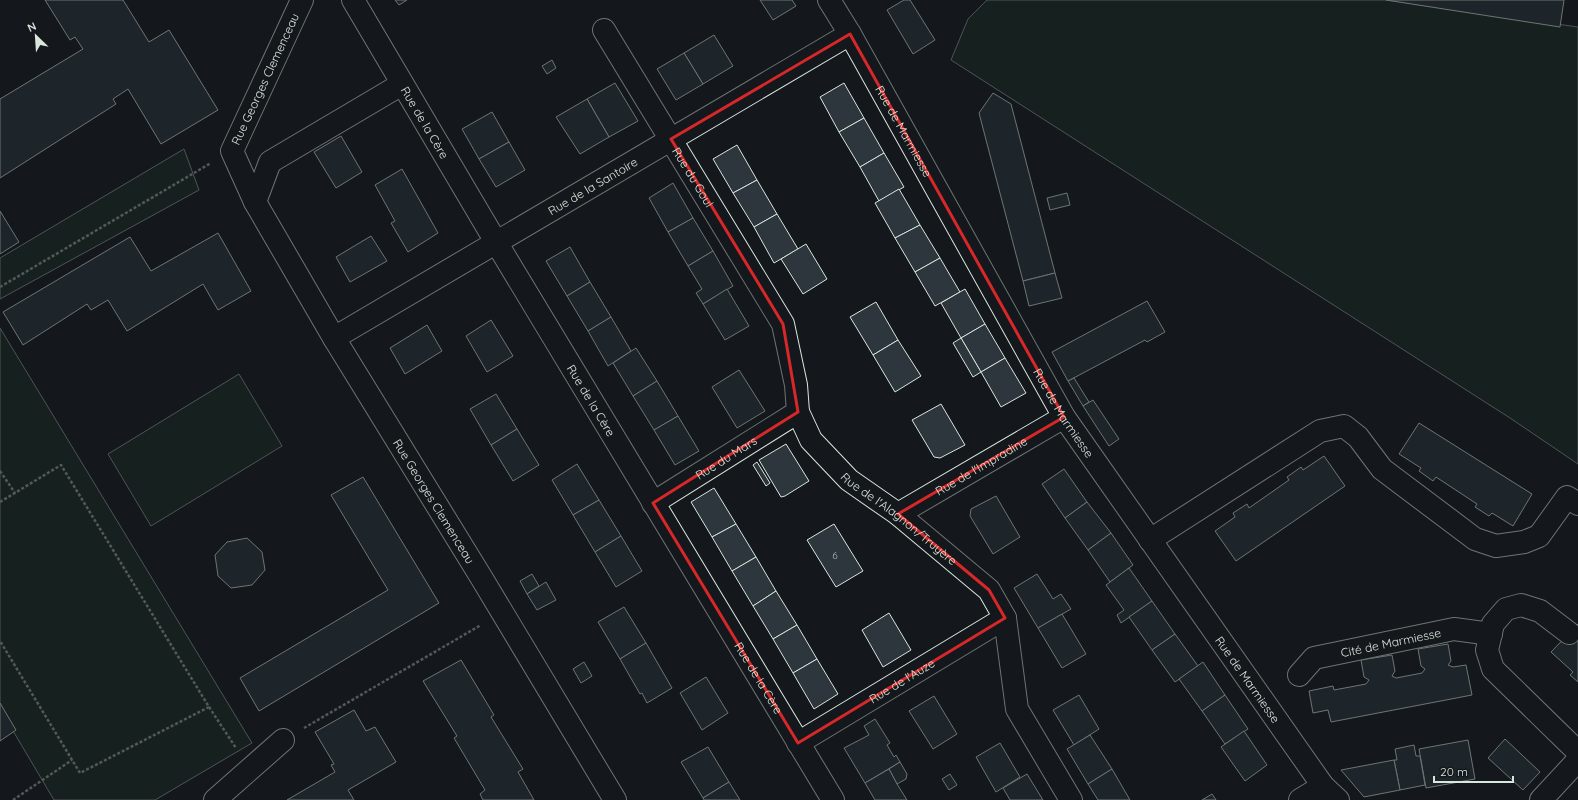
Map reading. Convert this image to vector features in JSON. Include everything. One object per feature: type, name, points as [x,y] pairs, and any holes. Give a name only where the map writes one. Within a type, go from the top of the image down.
[{"type":"street","name":"Rue Georges Clemenceau","points":[[302,0],[232,151],[255,202],[334,338],[615,800]]},
{"type":"street","name":"Rue de la Cère","points":[[353,0],[496,242],[833,800]]},
{"type":"street","name":"Rue de Marmiesse","points":[[829,0],[850,34],[1064,417],[1330,793]]},
{"type":"street","name":"Rue du Goul","points":[[604,30],[783,324]]},
{"type":"street","name":"Rue de la Santoire","points":[[334,338],[850,34]]},
{"type":"street","points":[[255,202],[270,162],[402,84]]},
{"type":"street","name":"Rue de l'Alagnon/Truyère","points":[[783,324],[796,385],[798,412],[811,440],[849,480],[898,514],[989,590],[1005,618],[1017,709],[1071,800]]},
{"type":"street","name":"Rue du Mars","points":[[653,502],[798,412]]},
{"type":"street","name":"Rue de l'Impradine","points":[[898,514],[1064,417]]},
{"type":"street","points":[[1150,540],[1320,431],[1344,426],[1358,437],[1382,469],[1474,539],[1496,546],[1524,542],[1539,536],[1567,497],[1578,504]]},
{"type":"street","points":[[1569,633],[1540,611],[1521,606],[1506,609],[1493,624],[1487,650],[1493,669],[1578,752]]},
{"type":"street","name":"Rue de l'Auze","points":[[798,743],[1005,618]]},
{"type":"street","name":"Cité de Marmiesse","points":[[1299,675],[1314,658],[1454,629],[1490,634]]},
{"type":"street","points":[[215,800],[282,740]]},
{"type":"street","points":[[1541,800],[1578,760]]},
{"type":"street","points":[[1300,800],[1330,793]]},
{"type":"path","points":[[0,287],[232,151]]},
{"type":"path","points":[[0,502],[61,464],[209,707],[250,770]]},
{"type":"path","points":[[0,472],[15,493]]},
{"type":"path","points":[[282,740],[502,612]]},
{"type":"path","points":[[0,641],[80,773],[209,707]]},
{"type":"path","points":[[13,800],[72,760]]},
{"type":"highlighted area","points":[[850,34],[1064,417],[898,514],[989,590],[1005,618],[798,743],[653,503],[798,412],[783,324],[671,139]]},
{"type":"green space","points":[[987,0],[1386,0],[1578,27],[1578,464],[1510,418],[951,60],[968,19]]},
{"type":"green space","points":[[184,149],[199,190],[0,299],[0,258]]},
{"type":"green space","points":[[0,328],[252,743],[155,800],[54,800],[0,709]]},
{"type":"green space","points":[[239,374],[282,446],[151,526],[108,454]]},
{"type":"building","points":[[45,0],[123,0],[149,42],[169,30],[218,110],[161,144],[128,89],[113,99],[116,104],[0,178],[0,99],[83,49],[75,37],[70,40]]},
{"type":"building","points":[[395,0],[407,0],[399,5]]},
{"type":"building","points":[[760,0],[792,0],[796,6],[773,20]]},
{"type":"building","points":[[904,0],[910,0],[935,40],[913,54],[887,10]]},
{"type":"building","points":[[1386,0],[1564,0],[1560,27]]},
{"type":"building","points":[[714,35],[733,66],[703,84],[684,53]]},
{"type":"building","points":[[684,53],[703,84],[676,100],[657,69]]},
{"type":"building","points":[[552,60],[556,68],[547,74],[542,66]]},
{"type":"building","points":[[615,83],[638,121],[609,137],[587,99]]},
{"type":"building","points":[[844,83],[864,118],[839,132],[820,97]]},
{"type":"building","points":[[993,93],[1011,104],[1055,273],[1023,281],[979,113]]},
{"type":"building","points":[[587,99],[609,137],[580,154],[556,117]]},
{"type":"building","points":[[492,112],[509,142],[479,159],[462,129]]},
{"type":"building","points":[[864,118],[884,153],[860,167],[839,132]]},
{"type":"building","points":[[341,136],[362,172],[336,188],[314,152]]},
{"type":"building","points":[[509,142],[525,170],[496,187],[479,159]]},
{"type":"building","points":[[737,145],[757,180],[733,193],[713,159]]},
{"type":"building","points":[[884,153],[904,187],[879,201],[860,167]]},
{"type":"building","points":[[402,169],[438,233],[408,252],[391,223],[395,221],[375,185]]},
{"type":"building","points":[[757,180],[777,214],[754,227],[733,193]]},
{"type":"building","points":[[673,183],[693,218],[668,232],[649,198]]},
{"type":"building","points":[[899,189],[920,225],[895,238],[875,203]]},
{"type":"building","points":[[1067,193],[1070,205],[1050,210],[1047,198]]},
{"type":"building","points":[[0,211],[19,242],[0,254]]},
{"type":"building","points":[[777,214],[798,249],[774,263],[754,227]]},
{"type":"building","points":[[693,218],[713,251],[688,266],[668,232]]},
{"type":"building","points":[[920,225],[940,258],[915,272],[895,238]]},
{"type":"building","points":[[218,233],[251,291],[218,310],[203,284],[127,331],[108,300],[91,310],[87,304],[23,345],[3,312],[130,237],[151,271]]},
{"type":"building","points":[[371,236],[387,261],[350,282],[336,257]]},
{"type":"building","points":[[806,244],[827,279],[803,294],[781,259]]},
{"type":"building","points":[[570,247],[590,282],[567,296],[546,261]]},
{"type":"building","points":[[713,251],[733,286],[703,304],[696,293],[702,289],[688,266]]},
{"type":"building","points":[[940,258],[960,292],[935,306],[915,272]]},
{"type":"building","points":[[1055,273],[1062,298],[1029,306],[1023,281]]},
{"type":"building","points":[[590,282],[611,317],[588,331],[567,296]]},
{"type":"building","points":[[727,289],[749,326],[725,340],[703,304]]},
{"type":"building","points":[[965,289],[985,324],[961,338],[941,303]]},
{"type":"building","points":[[1147,301],[1165,332],[1147,342],[1145,340],[1068,381],[1052,352]]},
{"type":"building","points":[[876,302],[898,340],[873,355],[850,317]]},
{"type":"building","points":[[611,317],[631,351],[608,366],[588,331]]},
{"type":"building","points":[[491,320],[513,356],[487,372],[466,336]]},
{"type":"building","points":[[985,324],[1005,358],[981,372],[961,338]]},
{"type":"building","points":[[427,325],[442,351],[405,374],[390,348]]},
{"type":"building","points":[[961,338],[981,372],[973,377],[953,343]]},
{"type":"building","points":[[898,340],[921,376],[895,392],[873,355]]},
{"type":"building","points":[[636,348],[657,381],[633,396],[613,363]]},
{"type":"building","points":[[1005,358],[1026,393],[1001,407],[981,372]]},
{"type":"building","points":[[739,370],[765,411],[737,428],[712,387]]},
{"type":"building","points":[[1074,378],[1089,402],[1083,406],[1068,381]]},
{"type":"building","points":[[657,381],[678,416],[654,430],[633,396]]},
{"type":"building","points":[[496,394],[517,429],[491,445],[470,409]]},
{"type":"building","points":[[1093,400],[1119,439],[1109,446],[1083,406]]},
{"type":"building","points":[[941,404],[965,445],[940,458],[934,457],[912,420]]},
{"type":"building","points":[[678,416],[699,451],[675,465],[654,430]]},
{"type":"building","points":[[1419,423],[1532,494],[1513,526],[1492,513],[1489,516],[1475,507],[1477,504],[1436,477],[1433,481],[1419,471],[1421,468],[1399,454]]},
{"type":"building","points":[[517,429],[539,465],[513,481],[491,445]]},
{"type":"building","points":[[786,444],[809,481],[781,497],[759,460]]},
{"type":"building","points":[[1324,456],[1345,486],[1236,561],[1215,531],[1235,517],[1233,513],[1247,504],[1249,508],[1289,480],[1287,477],[1301,467],[1303,470]]},
{"type":"building","points":[[757,462],[770,483],[766,486],[753,465]]},
{"type":"building","points":[[577,464],[599,500],[573,515],[552,480]]},
{"type":"building","points":[[1064,469],[1087,502],[1065,518],[1042,484]]},
{"type":"building","points":[[363,477],[439,603],[259,711],[240,678],[388,590],[331,495]]},
{"type":"building","points":[[714,488],[736,524],[712,537],[691,502]]},
{"type":"building","points":[[996,496],[1020,537],[993,554],[970,516],[971,509]]},
{"type":"building","points":[[599,500],[621,536],[595,552],[573,515]]},
{"type":"building","points":[[1087,502],[1111,533],[1088,550],[1065,518]]},
{"type":"building","points":[[736,524],[756,557],[732,571],[712,537]]},
{"type":"building","points":[[834,524],[863,571],[836,587],[807,540]]},
{"type":"building","points":[[1111,533],[1133,565],[1110,582],[1088,550]]},
{"type":"building","points":[[621,536],[642,571],[616,587],[595,552]]},
{"type":"building","points":[[247,538],[262,552],[265,570],[252,585],[231,588],[218,576],[215,555],[227,542]]},
{"type":"building","points":[[756,557],[776,591],[753,606],[732,571]]},
{"type":"building","points":[[1129,568],[1152,601],[1121,623],[1117,615],[1124,610],[1106,585]]},
{"type":"building","points":[[532,574],[539,586],[527,594],[520,581]]},
{"type":"building","points":[[1037,574],[1053,599],[1061,594],[1071,609],[1038,628],[1014,588]]},
{"type":"building","points":[[546,582],[556,600],[537,610],[527,594]]},
{"type":"building","points":[[776,591],[797,625],[773,639],[753,606]]},
{"type":"building","points":[[1152,601],[1175,634],[1152,650],[1129,617]]},
{"type":"building","points":[[624,607],[646,643],[620,659],[598,622]]},
{"type":"building","points":[[889,613],[911,650],[883,667],[862,630]]},
{"type":"building","points":[[1062,614],[1086,654],[1062,668],[1038,628]]},
{"type":"building","points":[[1578,624],[1578,682],[1570,675],[1573,672],[1551,652]]},
{"type":"building","points":[[797,625],[817,659],[793,673],[773,639]]},
{"type":"building","points":[[1175,634],[1198,666],[1175,682],[1152,650]]},
{"type":"building","points":[[646,643],[672,688],[647,703],[642,693],[640,694],[620,659]]},
{"type":"building","points":[[1448,644],[1451,661],[1448,665],[1453,667],[1466,665],[1472,695],[1331,722],[1328,710],[1313,713],[1309,691],[1333,686],[1334,690],[1366,684],[1369,680],[1364,677],[1361,660],[1392,655],[1395,671],[1392,676],[1396,678],[1422,673],[1425,669],[1421,666],[1418,649]]},
{"type":"building","points":[[817,659],[838,694],[814,709],[793,673]]},
{"type":"building","points":[[461,660],[494,715],[491,717],[523,769],[518,772],[534,800],[483,800],[480,794],[485,790],[454,738],[457,736],[423,681]]},
{"type":"building","points":[[584,662],[592,676],[581,683],[573,669]]},
{"type":"building","points":[[1203,662],[1225,695],[1202,711],[1179,679]]},
{"type":"building","points":[[706,677],[728,713],[702,730],[680,693]]},
{"type":"building","points":[[1079,695],[1099,729],[1074,745],[1053,710]]},
{"type":"building","points":[[1225,695],[1248,729],[1225,744],[1202,711]]},
{"type":"building","points":[[934,696],[957,734],[933,749],[909,711]]},
{"type":"building","points":[[0,703],[16,730],[0,741]]},
{"type":"building","points":[[354,710],[366,731],[375,727],[396,762],[348,790],[354,800],[287,800],[335,772],[331,765],[334,764],[315,732]]},
{"type":"building","points":[[875,719],[890,743],[887,745],[894,757],[896,755],[900,762],[865,783],[844,748],[869,735],[864,726]]},
{"type":"building","points":[[1244,731],[1267,765],[1245,781],[1221,747]]},
{"type":"building","points":[[1090,735],[1112,769],[1088,784],[1067,749]]},
{"type":"building","points":[[1505,739],[1540,772],[1523,790],[1488,758]]},
{"type":"building","points":[[1468,740],[1475,779],[1426,788],[1419,749]]},
{"type":"building","points":[[1000,743],[1020,777],[996,792],[976,757]]},
{"type":"building","points":[[1414,745],[1416,756],[1420,756],[1425,785],[1400,790],[1394,760],[1397,760],[1395,749]]},
{"type":"building","points":[[708,747],[729,782],[703,798],[681,762]]},
{"type":"building","points":[[1394,760],[1400,790],[1364,797],[1341,770]]},
{"type":"building","points":[[900,762],[907,774],[906,779],[897,784],[889,769]]},
{"type":"building","points":[[889,769],[907,800],[875,800],[865,783]]},
{"type":"building","points":[[1112,769],[1130,800],[1098,800],[1088,784]]},
{"type":"building","points":[[950,774],[957,785],[949,790],[942,779]]},
{"type":"building","points":[[1027,774],[1043,800],[1010,800],[1003,788]]},
{"type":"building","points":[[729,782],[740,800],[704,800],[703,798]]},
{"type":"building","points":[[1212,794],[1216,800],[1202,800]]}]
